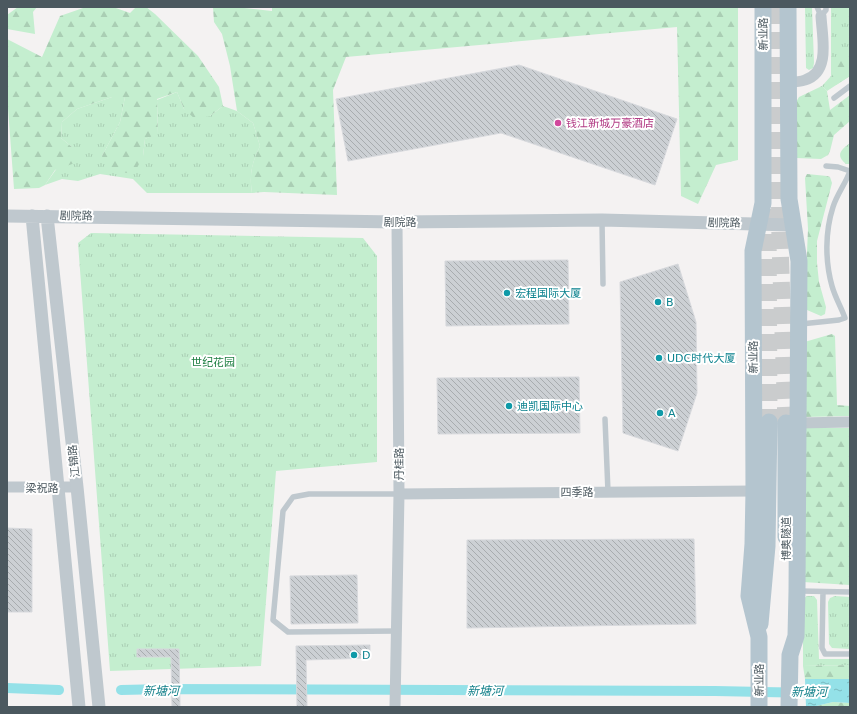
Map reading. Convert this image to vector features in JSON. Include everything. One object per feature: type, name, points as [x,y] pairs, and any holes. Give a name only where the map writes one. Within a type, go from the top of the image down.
[{"type":"main road","name":"新业路","points":[[759,707],[759,637],[749,596],[753,544],[754,491],[753,251],[763,203],[763,7]]},
{"type":"main road","points":[[788,7],[789,199],[799,261],[799,324],[792,423],[797,591],[796,636],[790,655],[789,707]]},
{"type":"main road","name":"博奥隧道","points":[[759,637],[767,546],[769,422]]},
{"type":"main road","name":"博奥隧道","points":[[790,655],[786,623],[792,423]]},
{"type":"street","points":[[789,82],[804,80],[815,75],[820,69],[823,61],[821,10]]},
{"type":"street","name":"剧院路","points":[[7,216],[397,222],[602,220],[793,225]]},
{"type":"street","name":"江锦路","points":[[32,216],[79,707]]},
{"type":"street","name":"江锦路","points":[[47,216],[77,487],[99,707]]},
{"type":"street","name":"丹桂路","points":[[395,707],[399,494],[397,222]]},
{"type":"street","points":[[792,423],[850,422]]},
{"type":"street","name":"梁祝路","points":[[7,488],[77,487]]},
{"type":"street","name":"四季路","points":[[399,494],[754,491]]},
{"type":"lane","points":[[834,98],[850,86]]},
{"type":"lane","points":[[799,324],[839,320],[845,318],[832,287],[828,267],[827,244],[828,226],[833,206],[850,171],[838,167],[826,166]]},
{"type":"lane","points":[[602,220],[603,284]]},
{"type":"lane","points":[[605,419],[608,492]]},
{"type":"lane","points":[[397,632],[288,632],[273,620],[283,510],[293,497],[310,494],[399,494]]},
{"type":"lane","points":[[797,591],[850,592]]},
{"type":"lane","points":[[823,592],[822,648],[825,654],[850,654]]},
{"type":"green space","points":[[18,7],[37,7],[33,12],[35,34],[7,29],[7,15]]},
{"type":"green space","points":[[86,7],[113,7],[130,13],[136,7],[146,7],[198,56],[219,87],[223,106],[210,116],[195,119],[184,109],[177,92],[157,99],[158,134],[145,139],[143,156],[134,174],[107,170],[102,156],[120,122],[125,97],[112,97],[77,109],[62,122],[61,138],[72,147],[75,163],[55,170],[45,185],[39,188],[14,189],[7,95],[7,39],[42,57],[60,16]]},
{"type":"green space","points":[[213,7],[235,7],[272,11],[272,7],[738,7],[738,160],[716,165],[698,204],[681,196],[677,27],[346,57],[333,90],[337,195],[264,192],[252,193],[252,168],[260,146],[253,123],[237,111],[230,66],[222,34],[214,22]]},
{"type":"green space","points":[[805,7],[812,7],[814,63],[813,68],[809,70],[806,68]]},
{"type":"green space","points":[[831,7],[850,7],[850,76],[827,91],[822,86],[831,76]]},
{"type":"green space","points":[[837,7],[850,7],[850,20],[842,15]]},
{"type":"green space","points":[[850,50],[850,76],[836,85],[832,82],[832,62]]},
{"type":"green space","points":[[822,86],[827,91],[830,110],[850,95],[850,121],[834,135],[828,155],[821,159],[796,158],[796,102],[799,97]]},
{"type":"green space","points":[[177,92],[184,109],[210,116],[223,106],[237,111],[253,123],[260,146],[252,169],[252,193],[147,193],[133,179],[100,174],[78,181],[62,179],[45,185],[72,147],[61,138],[62,122],[77,109],[112,97],[125,97],[120,122],[102,156],[143,156],[145,139],[158,133],[157,100]]},
{"type":"green space","points":[[850,143],[850,164],[846,164],[841,158],[840,153]]},
{"type":"green space","points":[[807,174],[830,177],[832,183],[817,241],[819,282],[826,307],[825,314],[821,316],[807,310],[805,300],[808,229],[805,178]]},
{"type":"green space","name":"世纪花园","points":[[91,233],[363,238],[377,256],[377,462],[276,471],[261,666],[110,671],[78,243]]},
{"type":"green space","points":[[832,334],[835,336],[837,405],[850,406],[850,416],[803,417],[801,343]]},
{"type":"green space","points":[[804,428],[850,428],[850,585],[803,582]]},
{"type":"green space","points":[[807,596],[814,596],[817,600],[819,659],[850,659],[850,665],[803,666],[803,599]]},
{"type":"green space","points":[[835,596],[850,597],[850,649],[832,648],[829,644],[828,602],[830,598]]},
{"type":"green space","points":[[850,665],[850,679],[805,679],[803,666]]},
{"type":"green space","points":[[833,702],[850,703],[850,707],[812,707]]},
{"type":"water","points":[[805,679],[850,679],[850,703],[833,702],[806,707]]},
{"type":"building","points":[[519,65],[677,119],[655,185],[501,133],[348,161],[336,99]]},
{"type":"building","name":"宏程国际大厦","points":[[568,260],[569,324],[446,326],[445,261]]},
{"type":"building","name":"UDC时代大厦","points":[[678,264],[696,322],[697,393],[678,451],[623,433],[620,282]]},
{"type":"building","name":"迪凯国际中心","points":[[579,377],[580,433],[438,434],[437,378]]},
{"type":"building","points":[[7,528],[32,529],[32,612],[7,612]]},
{"type":"building","points":[[694,539],[696,624],[467,628],[467,540]]},
{"type":"building","points":[[357,575],[358,623],[291,624],[290,576]]},
{"type":"building","points":[[370,645],[370,658],[306,660],[307,707],[297,707],[296,646]]},
{"type":"building","points":[[137,649],[179,649],[180,707],[172,707],[171,657],[137,657]]},
{"type":"waterway","name":"新塘河","points":[[7,688],[59,690]]},
{"type":"waterway","name":"新塘河","points":[[121,690],[715,691],[819,693]]},
{"type":"tunnel","points":[[777,7],[780,243],[786,423]]},
{"type":"tunnel","points":[[768,209],[769,422]]},
{"type":"place","name":"钱江新城万豪酒店","points":[[558,123]]},
{"type":"place","name":"宏程国际大厦","points":[[507,293]]},
{"type":"place","name":"B","points":[[658,302]]},
{"type":"place","name":"UDC时代大厦","points":[[659,358]]},
{"type":"place","name":"迪凯国际中心","points":[[509,406]]},
{"type":"place","name":"A","points":[[660,413]]},
{"type":"place","name":"D","points":[[354,655]]}]
